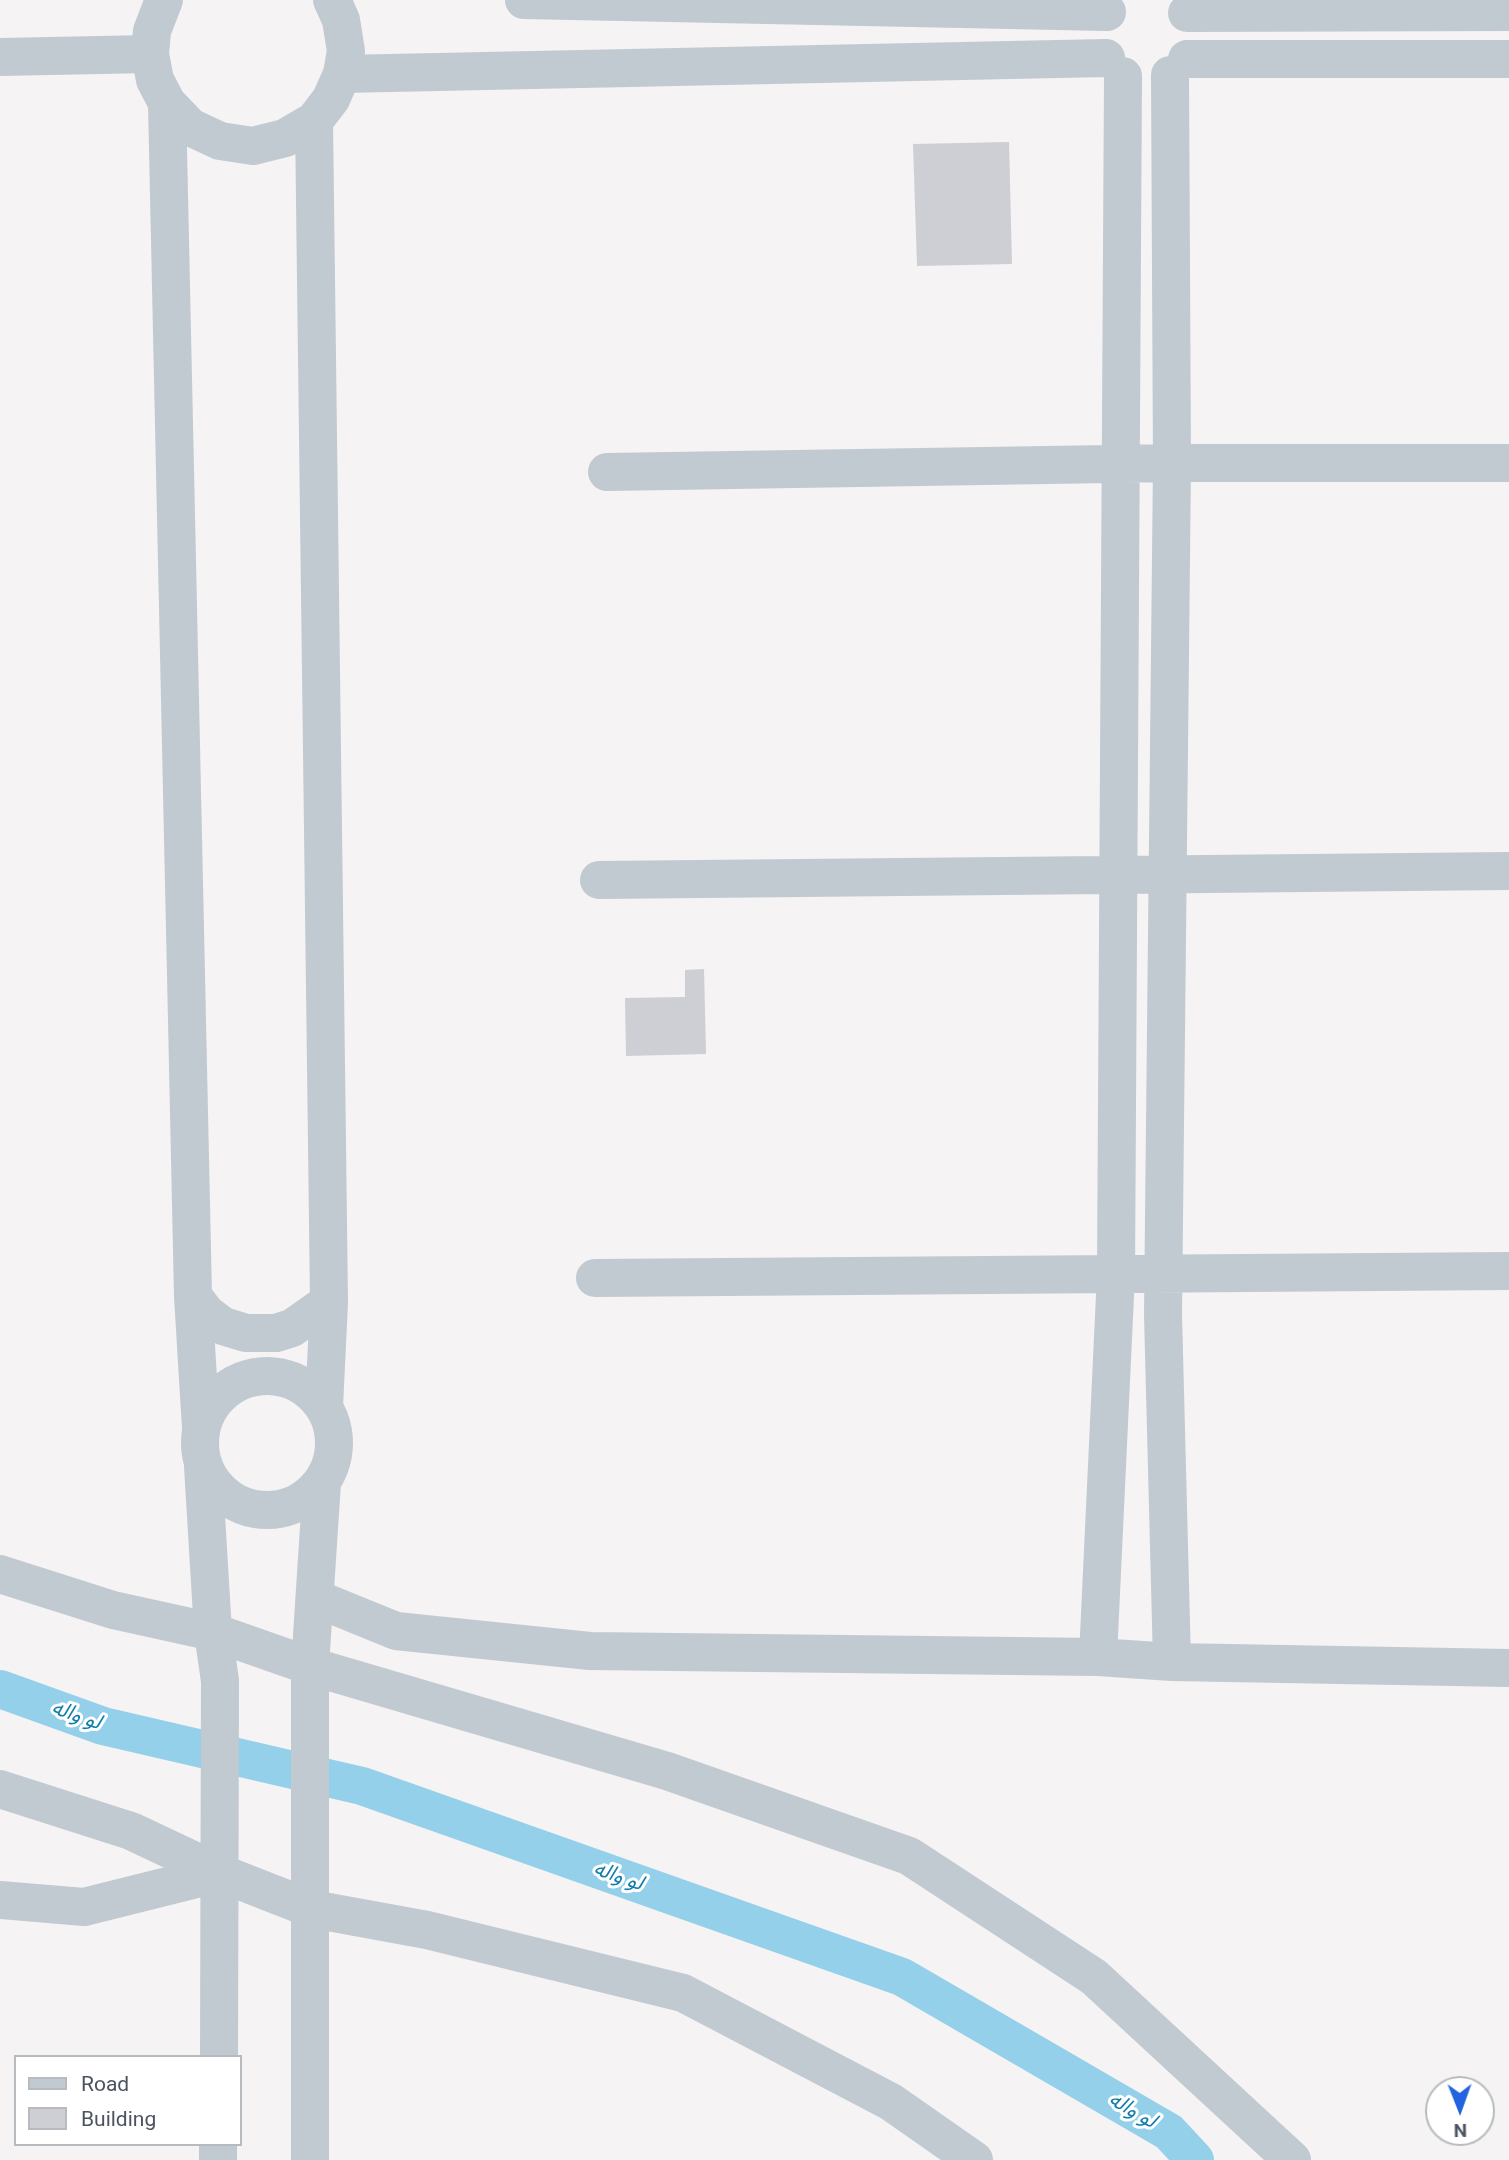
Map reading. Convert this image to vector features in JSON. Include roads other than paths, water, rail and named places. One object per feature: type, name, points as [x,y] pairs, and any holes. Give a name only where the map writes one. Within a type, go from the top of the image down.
[{"type":"street","points":[[164,0],[152,31],[150,54],[155,80],[167,103],[190,127],[220,141],[253,146],[285,138],[314,121],[331,99],[342,74],[346,51],[341,20],[332,0]]},
{"type":"street","points":[[524,0],[1113,6],[1100,35],[1115,67],[1121,875],[1116,1274],[1098,1657]]},
{"type":"street","points":[[1172,1662],[1164,1274],[1172,463],[1179,67],[1194,36],[1181,6],[1509,12]]},
{"type":"street","points":[[0,57],[150,54]]},
{"type":"street","points":[[342,74],[1115,67],[1147,82],[1179,67],[1509,59]]},
{"type":"street","points":[[167,103],[193,1296],[201,1428],[199,1448],[203,1466],[213,1632],[220,1681],[219,2055]]},
{"type":"street","points":[[314,121],[329,1302],[324,1407]]},
{"type":"street","points":[[607,472],[1172,463],[1509,463]]},
{"type":"street","points":[[599,880],[1121,875],[1168,872],[1509,871]]},
{"type":"street","points":[[595,1278],[1509,1270]]},
{"type":"street","points":[[193,1296],[206,1313],[223,1326],[246,1333],[276,1333],[292,1328],[309,1319],[329,1302]]},
{"type":"street","points":[[201,1428],[210,1407],[225,1390],[244,1379],[267,1375],[289,1379],[309,1390],[324,1407],[332,1425],[335,1445],[331,1464],[322,1482],[307,1497],[289,1507],[269,1510],[248,1508],[229,1499],[214,1485],[203,1466]]},
{"type":"street","points":[[315,2154],[309,1845],[310,1666],[322,1482]]},
{"type":"street","points":[[0,1574],[113,1610],[213,1632],[310,1666],[667,1771],[909,1856],[1094,1977],[1292,2160]]},
{"type":"street","points":[[315,1598],[396,1631],[590,1651],[1098,1657],[1172,1662],[1509,1668]]},
{"type":"street","points":[[0,1789],[131,1830],[220,1873],[312,1909],[427,1930],[683,1993],[891,2102],[955,2155]]},
{"type":"street","points":[[0,1900],[84,1907],[220,1873]]},
{"type":"waterway","name":"لو واله","points":[[0,1689],[103,1726],[362,1786],[902,1977],[1169,2132],[1195,2160]]}]
